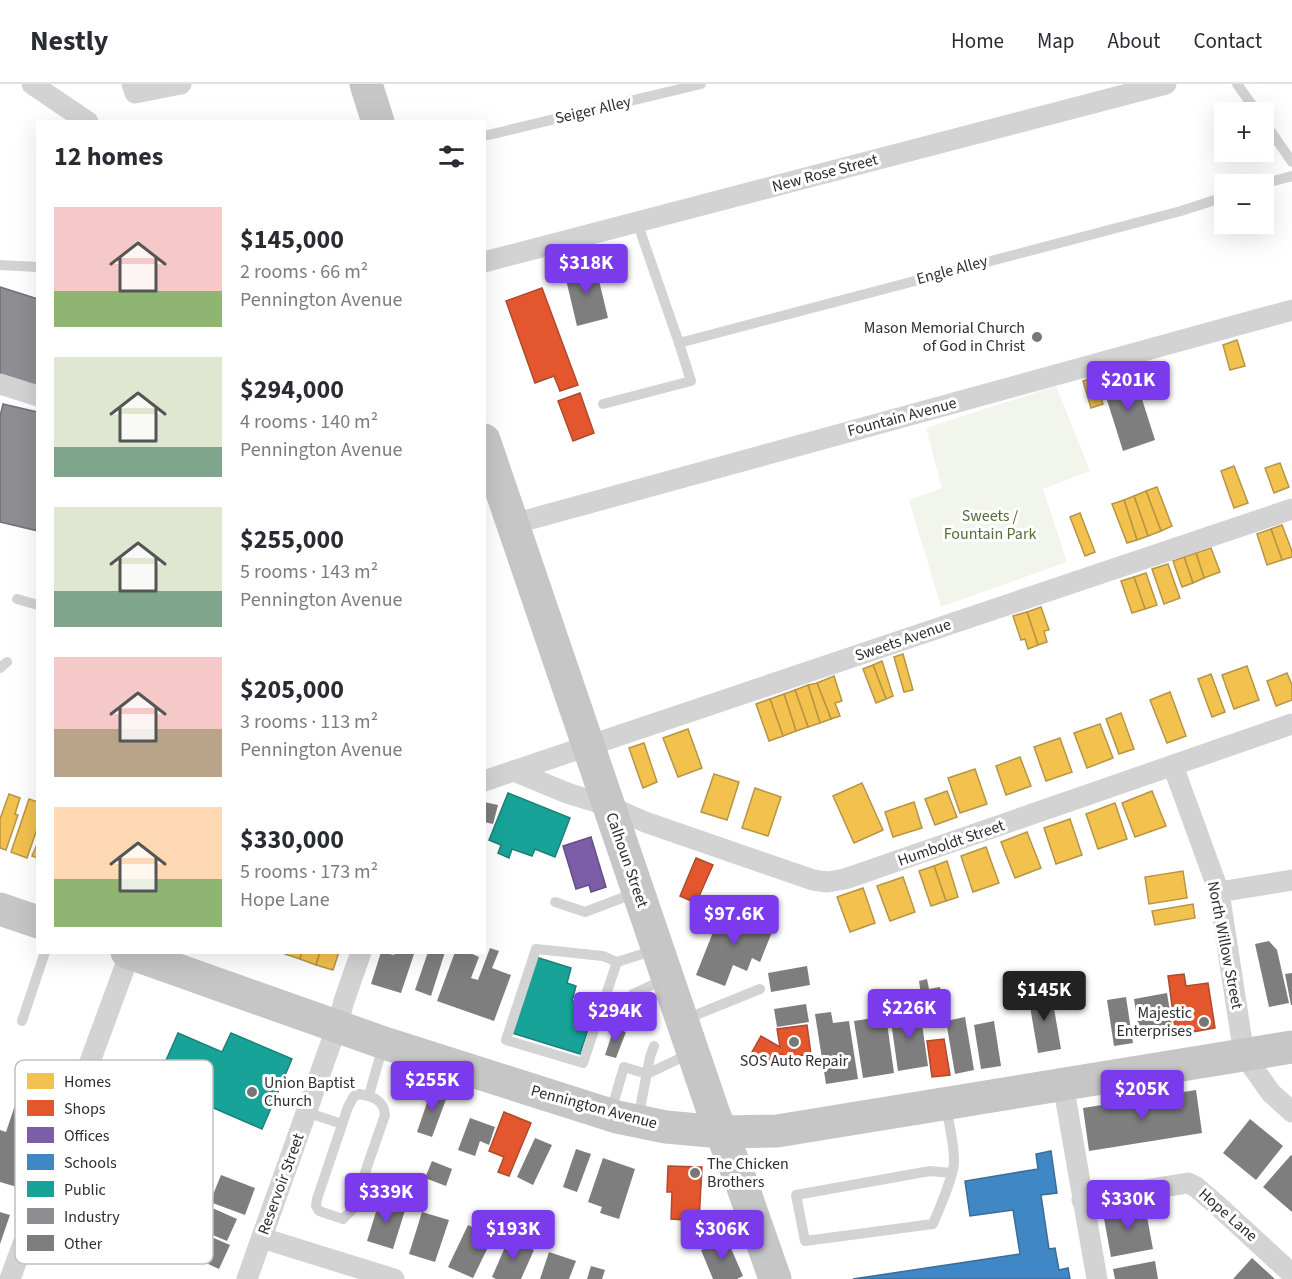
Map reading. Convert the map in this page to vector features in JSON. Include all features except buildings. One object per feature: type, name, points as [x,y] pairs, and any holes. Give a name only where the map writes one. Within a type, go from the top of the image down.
[{"type":"main road","points":[[366,84],[377,120]]},
{"type":"main road","name":"Calhoun Street","points":[[486,446],[721,1132],[775,1279]]},
{"type":"main road","points":[[0,909],[36,921]]},
{"type":"main road","name":"Pennington Avenue","points":[[131,954],[384,1043],[624,1118],[666,1126],[721,1132],[777,1131],[1292,1047]]},
{"type":"street","points":[[32,84],[85,120]]},
{"type":"street","points":[[134,89],[181,84]]},
{"type":"street","name":"New Rose Street","points":[[486,261],[1167,84]]},
{"type":"street","name":"Fountain Avenue","points":[[513,524],[1292,310]]},
{"type":"street","points":[[0,384],[36,395]]},
{"type":"street","name":"Sweets Avenue","points":[[514,771],[1292,509]]},
{"type":"street","name":"Humboldt Street","points":[[514,771],[567,793],[609,806],[645,822],[813,880],[827,882],[845,879],[1292,724]]},
{"type":"street","name":"North Willow Street","points":[[1173,766],[1219,892],[1244,1055],[1271,1093],[1292,1112]]},
{"type":"street","points":[[486,780],[514,771]]},
{"type":"street","points":[[1219,892],[1292,880]]},
{"type":"street","points":[[89,1060],[128,954]]},
{"type":"street","name":"Reservoir Street","points":[[247,1279],[338,1026],[343,1003],[360,954]]},
{"type":"street","points":[[1063,1084],[1097,1279]]},
{"type":"street","name":"Hope Lane","points":[[1082,1200],[1188,1183],[1218,1206],[1292,1274]]},
{"type":"street","points":[[262,1238],[394,1279]]},
{"type":"street","points":[[10,1279],[15,1264]]},
{"type":"lane","name":"Seiger Alley","points":[[486,136],[701,84]]},
{"type":"lane","points":[[1237,84],[1250,102]]},
{"type":"lane","points":[[1274,136],[1292,162]]},
{"type":"lane","points":[[1274,181],[1292,176]]},
{"type":"lane","name":"Engle Alley","points":[[679,343],[1181,211],[1214,200]]},
{"type":"lane","points":[[603,404],[691,381],[637,222]]},
{"type":"lane","points":[[0,265],[36,267]]},
{"type":"lane","points":[[17,599],[36,604]]},
{"type":"lane","points":[[555,902],[585,912],[638,892]]},
{"type":"lane","points":[[617,962],[583,1063],[506,1040],[536,949],[603,956],[617,962],[663,963]]},
{"type":"lane","points":[[22,1021],[44,954]]},
{"type":"lane","points":[[630,1016],[638,1008],[633,994],[663,963]]},
{"type":"lane","points":[[683,1020],[760,989]]},
{"type":"lane","points":[[369,1095],[384,1043]]},
{"type":"lane","points":[[624,1118],[647,1074],[649,1051]]},
{"type":"lane","points":[[624,1118],[624,1067],[647,1074],[694,1052]]},
{"type":"lane","points":[[369,1095],[382,1104],[385,1115],[352,1210],[343,1219],[319,1211],[316,1206],[342,1124],[354,1096],[369,1095]]},
{"type":"lane","points":[[945,1104],[955,1162],[933,1224],[805,1241],[796,1195],[930,1171],[951,1173]]},
{"type":"lane","points":[[306,1112],[342,1124]]},
{"type":"green space","name":"Sweets / Fountain Park","points":[[1056,386],[1090,471],[1043,489],[1067,562],[941,607],[909,500],[942,488],[926,428]]},
{"type":"place","name":"Mason Memorial Church of God in Christ","points":[[1037,337]]},
{"type":"place","name":"Majestic Enterprises","points":[[1204,1022]]},
{"type":"place","name":"SOS Auto Repair","points":[[794,1042]]},
{"type":"place","name":"Union Baptist Church","points":[[252,1092]]},
{"type":"place","name":"The Chicken Brothers","points":[[695,1173]]}]
